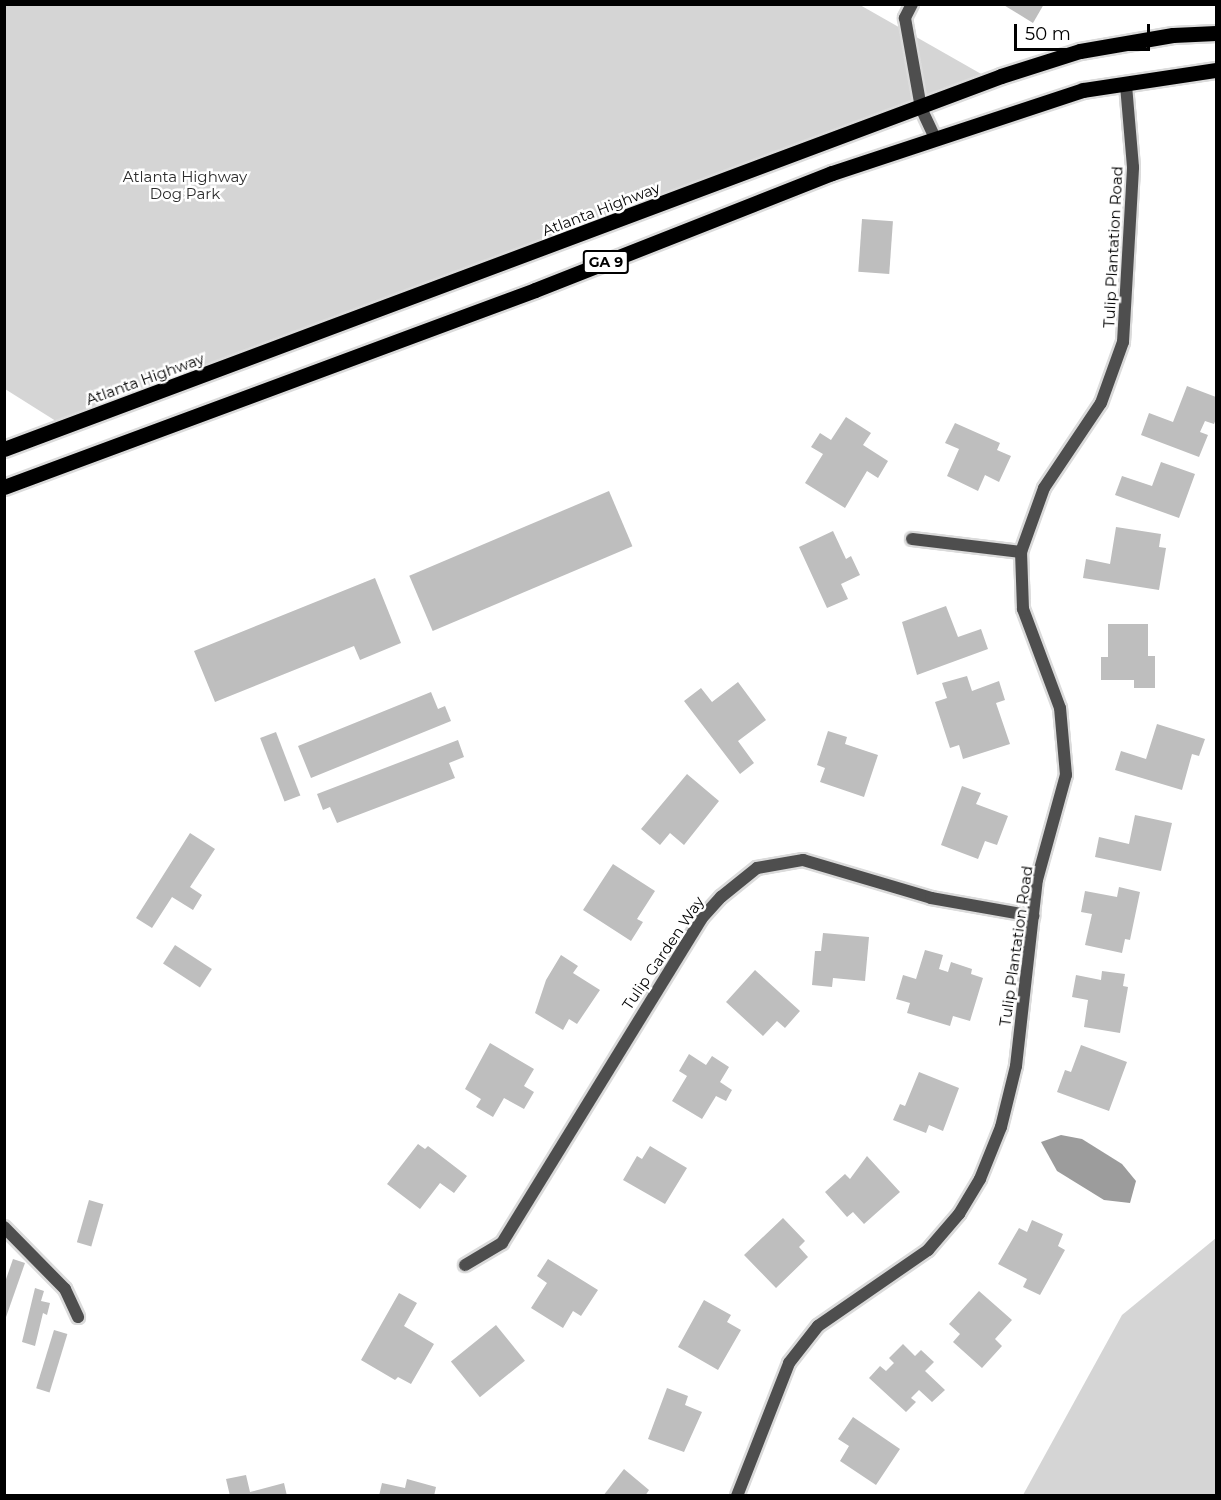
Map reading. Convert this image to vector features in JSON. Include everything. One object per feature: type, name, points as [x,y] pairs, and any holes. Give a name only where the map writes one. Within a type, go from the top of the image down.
[{"type":"main road","name":"Atlanta Highway","points":[[4,449],[1080,51],[1173,34],[1216,33]]},
{"type":"main road","name":"GA 9","points":[[4,487],[535,290],[832,173],[1083,90],[1216,70]]},
{"type":"street","points":[[912,4],[904,18],[921,108],[935,138]]},
{"type":"street","name":"Tulip Plantation Road","points":[[737,1496],[789,1364],[818,1326],[928,1250],[959,1214],[980,1179],[1001,1127],[1016,1066],[1037,880],[1066,775],[1060,708],[1023,609],[1021,552],[1044,488],[1101,403],[1123,342],[1133,167],[1126,85]]},
{"type":"street","points":[[912,539],[1021,552]]},
{"type":"street","name":"Tulip Garden Way","points":[[465,1265],[502,1243],[701,919],[721,897],[757,868],[803,860],[931,898],[1033,916]]},
{"type":"street","points":[[4,1227],[65,1288],[78,1317]]},
{"type":"green space","name":"Atlanta Highway Dog Park","points":[[4,5],[860,5],[983,75],[59,423],[5,389]]},
{"type":"green space","points":[[1216,1238],[1216,1495],[1023,1495],[1122,1315]]},
{"type":"shaded area","points":[[1061,1135],[1082,1139],[1122,1164],[1136,1181],[1130,1203],[1104,1200],[1057,1171],[1041,1142]]},
{"type":"building","points":[[1002,4],[1044,4],[1033,23]]},
{"type":"building","points":[[862,219],[893,221],[889,274],[858,272]]},
{"type":"building","points":[[1187,386],[1216,397],[1216,419],[1214,424],[1205,421],[1200,432],[1208,435],[1199,457],[1141,435],[1149,413],[1173,422]]},
{"type":"building","points":[[846,417],[871,433],[863,445],[888,461],[878,478],[867,471],[845,508],[805,483],[823,454],[811,447],[820,433],[831,440]]},
{"type":"building","points":[[955,423],[1000,443],[997,450],[1011,456],[999,482],[985,475],[978,491],[947,476],[959,449],[945,443]]},
{"type":"building","points":[[1161,462],[1195,474],[1179,518],[1115,495],[1122,476],[1152,486]]},
{"type":"building","points":[[609,491],[632,546],[433,631],[409,576]]},
{"type":"building","points":[[1116,527],[1161,534],[1159,547],[1166,548],[1159,590],[1083,578],[1086,559],[1110,564]]},
{"type":"building","points":[[833,531],[846,559],[851,556],[860,575],[841,584],[848,599],[827,608],[799,547]]},
{"type":"building","points":[[375,578],[401,643],[360,660],[354,646],[215,702],[194,651]]},
{"type":"building","points":[[946,606],[958,637],[981,629],[988,649],[917,675],[902,622]]},
{"type":"building","points":[[1108,624],[1148,624],[1148,656],[1155,656],[1155,688],[1134,688],[1134,680],[1101,680],[1101,657],[1108,657]]},
{"type":"building","points":[[967,676],[972,691],[999,681],[1005,700],[996,703],[1010,744],[963,759],[959,745],[950,748],[935,702],[947,698],[942,683]]},
{"type":"building","points":[[738,682],[766,720],[738,741],[754,763],[740,774],[684,701],[701,688],[712,702]]},
{"type":"building","points":[[431,692],[438,709],[445,706],[451,721],[311,778],[298,746]]},
{"type":"building","points":[[1157,724],[1205,739],[1199,756],[1192,754],[1182,790],[1115,770],[1121,751],[1146,759]]},
{"type":"building","points":[[828,731],[847,737],[845,744],[878,755],[864,797],[820,782],[825,768],[817,765]]},
{"type":"building","points":[[276,732],[300,795],[284,802],[260,738]]},
{"type":"building","points":[[458,740],[464,757],[449,763],[455,778],[337,823],[330,807],[323,810],[317,794]]},
{"type":"building","points":[[687,774],[719,801],[684,845],[670,833],[660,845],[641,829]]},
{"type":"building","points":[[962,786],[981,793],[976,804],[1008,816],[997,845],[985,841],[978,859],[941,845]]},
{"type":"building","points":[[1135,815],[1172,823],[1161,871],[1095,857],[1099,837],[1129,844]]},
{"type":"building","points":[[190,833],[215,849],[190,887],[202,895],[193,910],[172,897],[152,928],[136,918]]},
{"type":"building","points":[[613,864],[655,891],[637,919],[643,922],[631,941],[583,910]]},
{"type":"building","points":[[1119,887],[1140,892],[1130,940],[1125,939],[1122,953],[1085,945],[1092,914],[1081,912],[1085,891],[1117,897]]},
{"type":"building","points":[[823,933],[869,937],[865,981],[833,978],[832,987],[812,985],[815,951],[821,951]]},
{"type":"building","points":[[175,945],[212,969],[200,987],[163,963]]},
{"type":"building","points":[[925,950],[943,955],[939,969],[948,972],[951,962],[972,969],[971,974],[983,978],[970,1021],[953,1016],[950,1026],[907,1013],[910,1003],[896,999],[903,975],[916,979]]},
{"type":"building","points":[[561,955],[578,966],[573,973],[600,990],[577,1024],[569,1019],[563,1030],[535,1013],[546,980]]},
{"type":"building","points":[[755,970],[800,1011],[785,1028],[777,1021],[763,1036],[726,1002]]},
{"type":"building","points":[[1102,971],[1125,974],[1123,986],[1128,987],[1120,1033],[1084,1027],[1088,1000],[1072,997],[1076,975],[1101,980]]},
{"type":"building","points":[[490,1043],[534,1069],[524,1086],[534,1092],[524,1109],[504,1098],[493,1117],[476,1107],[481,1099],[465,1089]]},
{"type":"building","points":[[1081,1045],[1127,1062],[1109,1111],[1057,1092],[1065,1070],[1071,1072]]},
{"type":"building","points":[[689,1054],[706,1065],[712,1056],[729,1067],[720,1082],[732,1090],[726,1101],[716,1096],[702,1119],[672,1101],[687,1076],[679,1071]]},
{"type":"building","points":[[919,1072],[959,1088],[943,1131],[929,1125],[926,1133],[893,1120],[900,1104],[905,1106]]},
{"type":"building","points":[[418,1144],[425,1149],[428,1146],[467,1176],[454,1193],[440,1183],[420,1209],[387,1184]]},
{"type":"building","points":[[650,1146],[687,1168],[665,1204],[623,1180],[637,1156],[642,1159]]},
{"type":"building","points":[[867,1156],[900,1192],[864,1224],[853,1212],[847,1217],[825,1192],[845,1174],[850,1179]]},
{"type":"building","points":[[89,1200],[103,1204],[91,1246],[77,1242]]},
{"type":"building","points":[[783,1218],[805,1241],[799,1247],[808,1257],[776,1288],[744,1255]]},
{"type":"building","points":[[1032,1220],[1063,1234],[1058,1246],[1065,1250],[1040,1295],[1023,1287],[1027,1279],[998,1264],[1019,1228],[1027,1232]]},
{"type":"building","points":[[13,1259],[25,1263],[5,1320],[4,1285]]},
{"type":"building","points":[[548,1259],[598,1290],[581,1316],[573,1311],[563,1328],[531,1308],[547,1283],[537,1276]]},
{"type":"building","points":[[35,1288],[44,1291],[41,1301],[50,1303],[47,1315],[43,1313],[35,1346],[22,1342]]},
{"type":"building","points":[[979,1291],[1012,1320],[995,1339],[1002,1346],[982,1368],[953,1342],[960,1334],[949,1324]]},
{"type":"building","points":[[399,1293],[417,1303],[404,1326],[434,1344],[411,1384],[398,1377],[395,1380],[361,1360]]},
{"type":"building","points":[[704,1300],[731,1315],[727,1322],[741,1330],[718,1370],[678,1347]]},
{"type":"building","points":[[496,1325],[525,1361],[480,1397],[451,1362]]},
{"type":"building","points":[[54,1330],[67,1334],[50,1392],[36,1388]]},
{"type":"building","points":[[903,1344],[915,1356],[921,1350],[934,1362],[925,1371],[945,1390],[932,1402],[919,1390],[911,1398],[916,1402],[906,1412],[869,1378],[880,1366],[886,1371],[894,1363],[889,1358]]},
{"type":"building","points":[[667,1388],[688,1396],[685,1405],[702,1412],[684,1452],[648,1439]]},
{"type":"building","points":[[853,1417],[900,1449],[876,1485],[840,1461],[849,1446],[838,1439]]},
{"type":"building","points":[[624,1469],[649,1490],[645,1496],[603,1496]]},
{"type":"building","points":[[246,1475],[250,1492],[284,1483],[287,1496],[230,1496],[226,1479]]},
{"type":"building","points":[[407,1479],[436,1487],[434,1496],[379,1496],[382,1483],[405,1488]]}]
